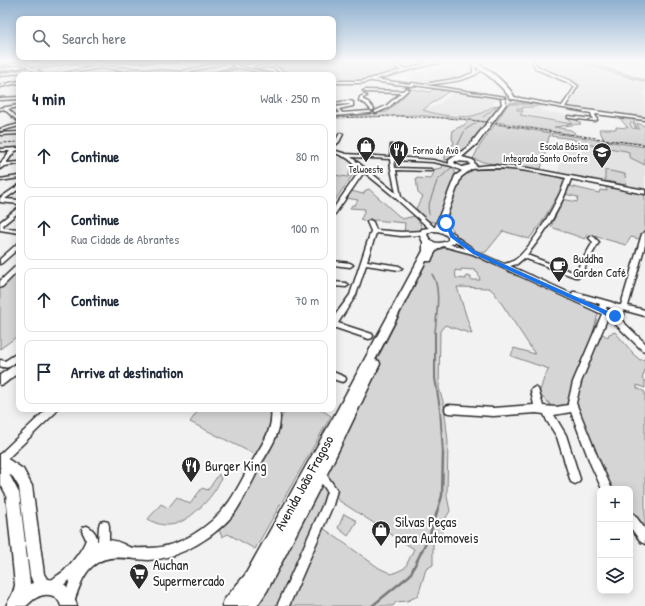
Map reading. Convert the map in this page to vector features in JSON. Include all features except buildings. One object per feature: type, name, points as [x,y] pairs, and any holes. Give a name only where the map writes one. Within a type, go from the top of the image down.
[{"type":"main road","points":[[507,89],[513,100]]},
{"type":"main road","points":[[503,98],[509,92]]},
{"type":"main road","points":[[503,98],[513,100]]},
{"type":"main road","points":[[453,163],[464,155],[472,146],[504,104],[503,98]]},
{"type":"main road","points":[[426,242],[437,224],[458,176],[470,165],[470,154],[504,109],[513,100]]},
{"type":"main road","points":[[453,163],[470,165]]},
{"type":"main road","points":[[453,163],[470,165]]},
{"type":"main road","points":[[453,163],[458,176]]},
{"type":"main road","points":[[426,242],[431,252],[452,241],[451,235],[437,224]]},
{"type":"main road","points":[[437,224],[451,235]]},
{"type":"main road","points":[[426,242],[442,245]]},
{"type":"main road","name":"Avenida João Fragoso","points":[[247,606],[262,586],[320,474],[426,242]]},
{"type":"main road","name":"Avenida João Fragoso","points":[[230,606],[250,580],[338,420],[426,242]]},
{"type":"main road","points":[[0,381],[16,368]]},
{"type":"main road","points":[[0,460],[18,473],[25,486],[37,575],[48,587]]},
{"type":"main road","points":[[0,474],[4,478],[12,493],[23,585],[17,603]]},
{"type":"main road","points":[[17,603],[31,592],[48,587],[60,589],[65,595],[69,604]]},
{"type":"street","points":[[363,89],[365,93]]},
{"type":"street","points":[[336,115],[384,109],[407,89]]},
{"type":"street","points":[[443,89],[503,98]]},
{"type":"street","points":[[563,107],[576,89]]},
{"type":"street","points":[[371,110],[367,104],[361,100],[365,93],[391,91],[403,92]]},
{"type":"street","points":[[365,93],[394,96]]},
{"type":"street","points":[[16,98],[0,99],[4,108],[16,117]]},
{"type":"street","points":[[513,100],[645,119]]},
{"type":"street","points":[[336,104],[350,102],[353,105],[336,106]]},
{"type":"street","points":[[4,108],[16,106]]},
{"type":"street","points":[[339,106],[337,108],[341,114]]},
{"type":"street","points":[[569,117],[595,120],[592,112]]},
{"type":"street","points":[[1,132],[16,126]]},
{"type":"street","points":[[1,132],[16,133]]},
{"type":"street","points":[[336,143],[341,134]]},
{"type":"street","points":[[393,146],[391,158],[399,197]]},
{"type":"street","points":[[0,150],[16,149]]},
{"type":"street","points":[[1,166],[16,149]]},
{"type":"street","points":[[336,152],[347,156],[453,163]]},
{"type":"street","points":[[347,156],[399,197],[418,215],[425,226],[426,242],[403,234],[374,231]]},
{"type":"street","points":[[1,166],[16,164]]},
{"type":"street","points":[[470,165],[528,169],[645,192]]},
{"type":"street","points":[[336,209],[363,169]]},
{"type":"street","points":[[393,169],[431,170]]},
{"type":"street","points":[[0,180],[16,177]]},
{"type":"street","points":[[504,266],[517,262],[523,256],[554,211],[569,177]]},
{"type":"street","points":[[0,200],[16,189]]},
{"type":"street","points":[[0,200],[16,202]]},
{"type":"street","points":[[16,212],[3,219],[0,225],[1,230],[16,231]]},
{"type":"street","points":[[418,215],[437,224]]},
{"type":"street","points":[[336,320],[353,295],[374,231],[370,222]]},
{"type":"street","points":[[624,308],[645,234]]},
{"type":"street","points":[[451,235],[475,253]]},
{"type":"street","points":[[523,256],[577,276],[596,242],[592,238]]},
{"type":"street","points":[[442,245],[475,253],[617,316],[620,313],[615,306],[645,313]]},
{"type":"street","points":[[0,262],[16,248]]},
{"type":"street","points":[[515,271],[517,262]]},
{"type":"street","points":[[364,263],[399,268]]},
{"type":"street","points":[[336,264],[350,266]]},
{"type":"street","points":[[0,285],[16,269]]},
{"type":"street","points":[[336,284],[346,285]]},
{"type":"street","points":[[607,311],[645,348]]},
{"type":"street","points":[[606,486],[596,466],[572,403],[578,382],[607,311]]},
{"type":"street","points":[[336,325],[369,336]]},
{"type":"street","points":[[5,363],[16,354]]},
{"type":"street","points":[[5,363],[16,357]]},
{"type":"street","points":[[336,376],[342,379]]},
{"type":"street","points":[[535,391],[544,410],[562,435],[575,479]]},
{"type":"street","points":[[449,409],[493,412],[556,411],[574,408]]},
{"type":"street","points":[[0,460],[49,412]]},
{"type":"street","points":[[88,562],[97,556],[111,552],[150,554],[180,547],[209,531],[228,511],[260,456],[277,425],[275,412]]},
{"type":"street","points":[[283,606],[328,505],[332,490],[320,474]]},
{"type":"street","points":[[633,522],[645,538]]},
{"type":"street","points":[[69,604],[75,582],[88,562],[102,545],[104,526]]},
{"type":"street","points":[[48,587],[68,575],[89,548],[92,538],[87,531]]},
{"type":"street","points":[[89,548],[102,545],[116,546],[127,552]]},
{"type":"shaded area","points":[[411,89],[430,92],[433,89],[449,91],[423,110],[436,114],[466,117],[482,113],[489,108],[501,105],[489,122],[416,115],[336,118],[336,116],[387,112]]},
{"type":"shaded area","points":[[580,89],[645,89],[645,117],[566,107]]},
{"type":"shaded area","points":[[454,92],[499,99],[483,112],[472,116],[442,115],[423,110],[438,105]]},
{"type":"shaded area","points":[[519,102],[540,105],[523,107],[523,109],[517,108],[517,110],[523,111],[520,115],[572,124],[568,118],[581,119],[575,119],[581,124],[554,127],[571,130],[575,133],[573,135],[496,122],[509,103]]},
{"type":"shaded area","points":[[540,105],[545,106],[541,111],[567,115],[570,123],[520,115],[517,110],[526,106],[533,107]]},
{"type":"shaded area","points":[[618,116],[633,118],[637,128],[633,123],[630,123],[632,128],[639,129],[637,123],[645,126],[645,144],[604,140],[599,129],[616,129],[616,127],[628,128]]},
{"type":"shaded area","points":[[469,120],[486,122],[480,135],[464,152],[458,156],[445,160],[445,155],[454,143],[452,138],[453,130],[464,125]]},
{"type":"shaded area","points":[[495,124],[550,133],[541,169],[487,163],[473,159],[479,147]]},
{"type":"shaded area","points":[[552,133],[645,147],[645,165],[629,157],[629,152],[579,143],[573,139],[551,136]]},
{"type":"shaded area","points":[[16,134],[16,147],[0,149],[0,135]]},
{"type":"shaded area","name":"Escola Básica Integrada Santo Onofre","points":[[565,141],[629,152],[629,157],[645,165],[645,190],[558,173],[562,157],[564,157],[562,155]]},
{"type":"shaded area","points":[[336,157],[349,159],[357,168],[358,172],[354,173],[347,184],[336,181]]},
{"type":"shaded area","points":[[353,162],[358,172],[354,173],[336,199],[336,175],[348,177]]},
{"type":"shaded area","points":[[443,164],[452,167],[455,171],[455,175],[437,222],[433,222],[425,218],[416,208],[423,197],[418,193],[416,178],[431,179],[435,169],[442,168]]},
{"type":"shaded area","points":[[483,167],[508,169],[559,177],[566,181],[542,222],[529,239],[503,231],[486,252],[481,252],[469,247],[453,231],[448,218],[461,176],[468,171]]},
{"type":"shaded area","points":[[605,170],[625,174],[626,185],[605,181]]},
{"type":"shaded area","points":[[605,184],[645,192],[645,234],[643,240],[631,237],[626,245],[587,234],[585,239],[551,227],[562,199],[577,202],[578,197],[564,194],[569,186],[599,193],[600,190],[607,191]]},
{"type":"shaded area","points":[[369,189],[402,219],[415,216],[420,223],[422,230],[404,233],[405,223],[375,220],[366,221],[360,219],[365,209],[350,208],[352,205],[355,205],[358,200],[346,198],[351,191],[363,194]]},
{"type":"shaded area","points":[[445,248],[463,251],[516,275],[513,275],[525,278],[595,310],[598,314],[584,365],[598,332],[608,337],[609,334],[615,332],[632,353],[640,360],[645,359],[645,370],[642,379],[645,381],[645,388],[637,385],[637,388],[645,392],[645,538],[633,522],[633,486],[606,486],[574,409],[548,410],[550,404],[539,394],[544,378],[549,369],[511,356],[514,348],[535,354],[494,292],[489,288],[457,287],[472,334],[445,325],[440,331],[439,388],[444,405],[448,441],[447,496],[450,511],[441,526],[444,540],[433,543],[433,565],[426,569],[418,596],[407,601],[396,602],[393,606],[247,606],[352,409],[429,257],[437,250]],"holes":[[[455,270],[475,270],[478,273],[480,280],[471,280],[471,277],[466,276],[466,279],[456,278]],[[332,491],[338,500],[414,549],[405,568],[392,574],[379,568],[319,524]]]},
{"type":"shaded area","points":[[16,273],[16,337],[0,349],[0,288]]},
{"type":"shaded area","points":[[197,412],[275,412],[277,424],[285,412],[325,412],[331,416],[255,549],[228,534],[222,537],[219,530],[220,520],[260,457],[190,422]]},
{"type":"shaded area","points":[[219,474],[221,478],[214,491],[204,504],[191,516],[178,523],[166,525],[155,523],[148,519],[161,504],[168,508],[177,497],[190,504],[202,488],[208,490]]},
{"type":"shaded area","points":[[344,514],[357,521],[348,536],[338,528]]},
{"type":"waterway","points":[[509,104],[532,104]]},
{"type":"waterway","points":[[493,109],[498,105]]},
{"type":"waterway","points":[[483,117],[492,110]]},
{"type":"waterway","points":[[454,153],[465,130],[476,123]]},
{"type":"waterway","points":[[429,214],[428,207],[437,181],[451,168]]},
{"type":"waterway","points":[[432,274],[435,280],[438,295],[435,334]]},
{"type":"waterway","points":[[435,334],[435,378],[440,409],[443,454]]},
{"type":"waterway","points":[[372,606],[410,575],[430,534],[442,496],[443,454]]},
{"type":"railway","points":[[336,118],[398,116],[464,119],[645,145]]},
{"type":"railway","points":[[0,143],[16,142]]},
{"type":"place","name":"Telwoeste","points":[[366,163]]},
{"type":"place","name":"Forno do Avô","points":[[399,167]]},
{"type":"place","name":"Escola Básica Integrada Santo Onofre","points":[[602,169]]},
{"type":"place","name":"Buddha Garden Café","points":[[559,283]]},
{"type":"place","name":"Burger King","points":[[191,483]]},
{"type":"place","name":"Silvas Peças para Automoveis","points":[[381,547]]},
{"type":"place","name":"Auchan Supermercado","points":[[139,590]]},
{"type":"route","points":[[446,223],[450,234],[475,253],[608,315],[615,316]]}]
